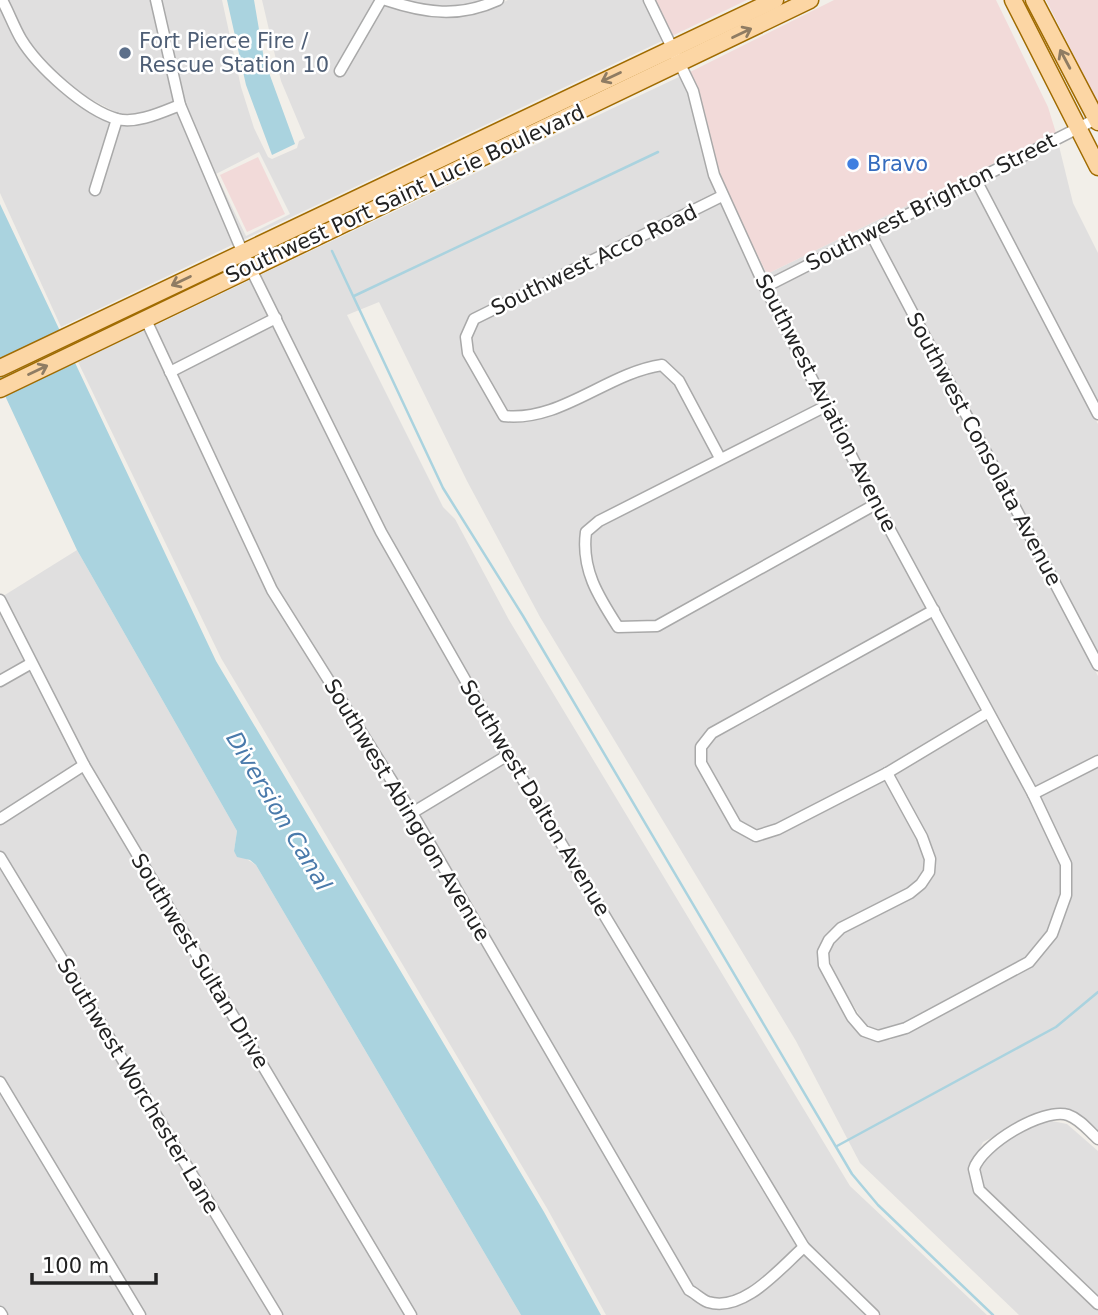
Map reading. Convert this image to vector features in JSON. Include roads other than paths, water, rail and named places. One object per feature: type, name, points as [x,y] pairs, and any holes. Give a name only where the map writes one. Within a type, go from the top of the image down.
[{"type":"main road","name":"Southwest Port Saint Lucie Boulevard","points":[[0,368],[775,0]]},
{"type":"main road","name":"Southwest Port Saint Lucie Boulevard","points":[[0,389],[146,320],[251,266],[810,0]]},
{"type":"main road","points":[[1013,0],[1098,167]]},
{"type":"main road","points":[[1034,0],[1097,119]]},
{"type":"street","points":[[2,0],[22,41],[47,71],[82,100],[117,119],[145,118],[180,105]]},
{"type":"street","name":"Southwest Dalton Avenue","points":[[156,0],[180,105],[242,251],[381,532],[508,755],[804,1247],[874,1315]]},
{"type":"street","points":[[340,71],[383,0],[440,14],[478,9],[498,0]]},
{"type":"street","name":"Southwest Aviation Avenue","points":[[649,0],[681,63],[701,115],[714,175],[765,287],[876,504],[1033,794],[1066,864],[1066,895],[1052,934],[1029,962],[966,998],[888,1035],[871,1035],[852,1017],[830,978],[823,952],[829,940],[841,928],[910,893],[921,884],[929,872],[928,851],[887,773]]},
{"type":"street","points":[[95,190],[117,119]]},
{"type":"street","name":"Southwest Brighton Street","points":[[765,287],[1097,119]]},
{"type":"street","points":[[976,180],[1098,414]]},
{"type":"street","name":"Southwest Acco Road","points":[[720,458],[679,381],[662,365],[641,368],[552,410],[522,418],[504,416],[468,353],[466,337],[474,319],[722,196]]},
{"type":"street","name":"Southwest Consolata Avenue","points":[[871,233],[1098,665]]},
{"type":"street","points":[[170,372],[276,318]]},
{"type":"street","name":"Southwest Abingdon Avenue","points":[[146,320],[272,590],[412,813],[689,1290],[708,1302],[727,1303],[750,1294],[804,1247]]},
{"type":"street","points":[[826,406],[598,522],[586,532],[583,554],[598,596],[618,627],[657,626],[876,504]]},
{"type":"street","name":"Southwest Sultan Drive","points":[[0,600],[30,664],[84,765],[411,1315]]},
{"type":"street","points":[[934,610],[712,733],[701,747],[701,763],[736,825],[756,836],[778,829],[887,773],[987,713]]},
{"type":"street","points":[[0,681],[30,664]]},
{"type":"street","points":[[412,813],[508,755]]},
{"type":"street","points":[[1033,794],[1098,761]]},
{"type":"street","points":[[0,819],[84,765]]},
{"type":"street","name":"Southwest Worchester Lane","points":[[0,857],[277,1315]]},
{"type":"street","points":[[0,1082],[140,1315]]},
{"type":"street","points":[[1098,1139],[1067,1115],[1047,1115],[985,1148],[974,1169],[979,1190],[1098,1304]]},
{"type":"water","points":[[227,0],[254,0],[264,59],[295,144],[272,155],[246,85]]},
{"type":"water","name":"Diversion Canal","points":[[0,204],[216,661],[544,1212],[601,1315],[521,1315],[256,865],[250,860],[237,857],[234,851],[237,831],[77,550],[0,385]]},
{"type":"waterway","points":[[354,296],[658,152]]},
{"type":"waterway","points":[[332,251],[443,488],[523,616],[852,1174],[878,1205],[993,1315]]},
{"type":"waterway","points":[[837,1146],[1056,1027],[1098,992]]},
{"type":"place","name":"Fort Pierce Fire / Rescue Station 10","points":[[125,53]]},
{"type":"place","name":"Bravo","points":[[853,164]]}]
